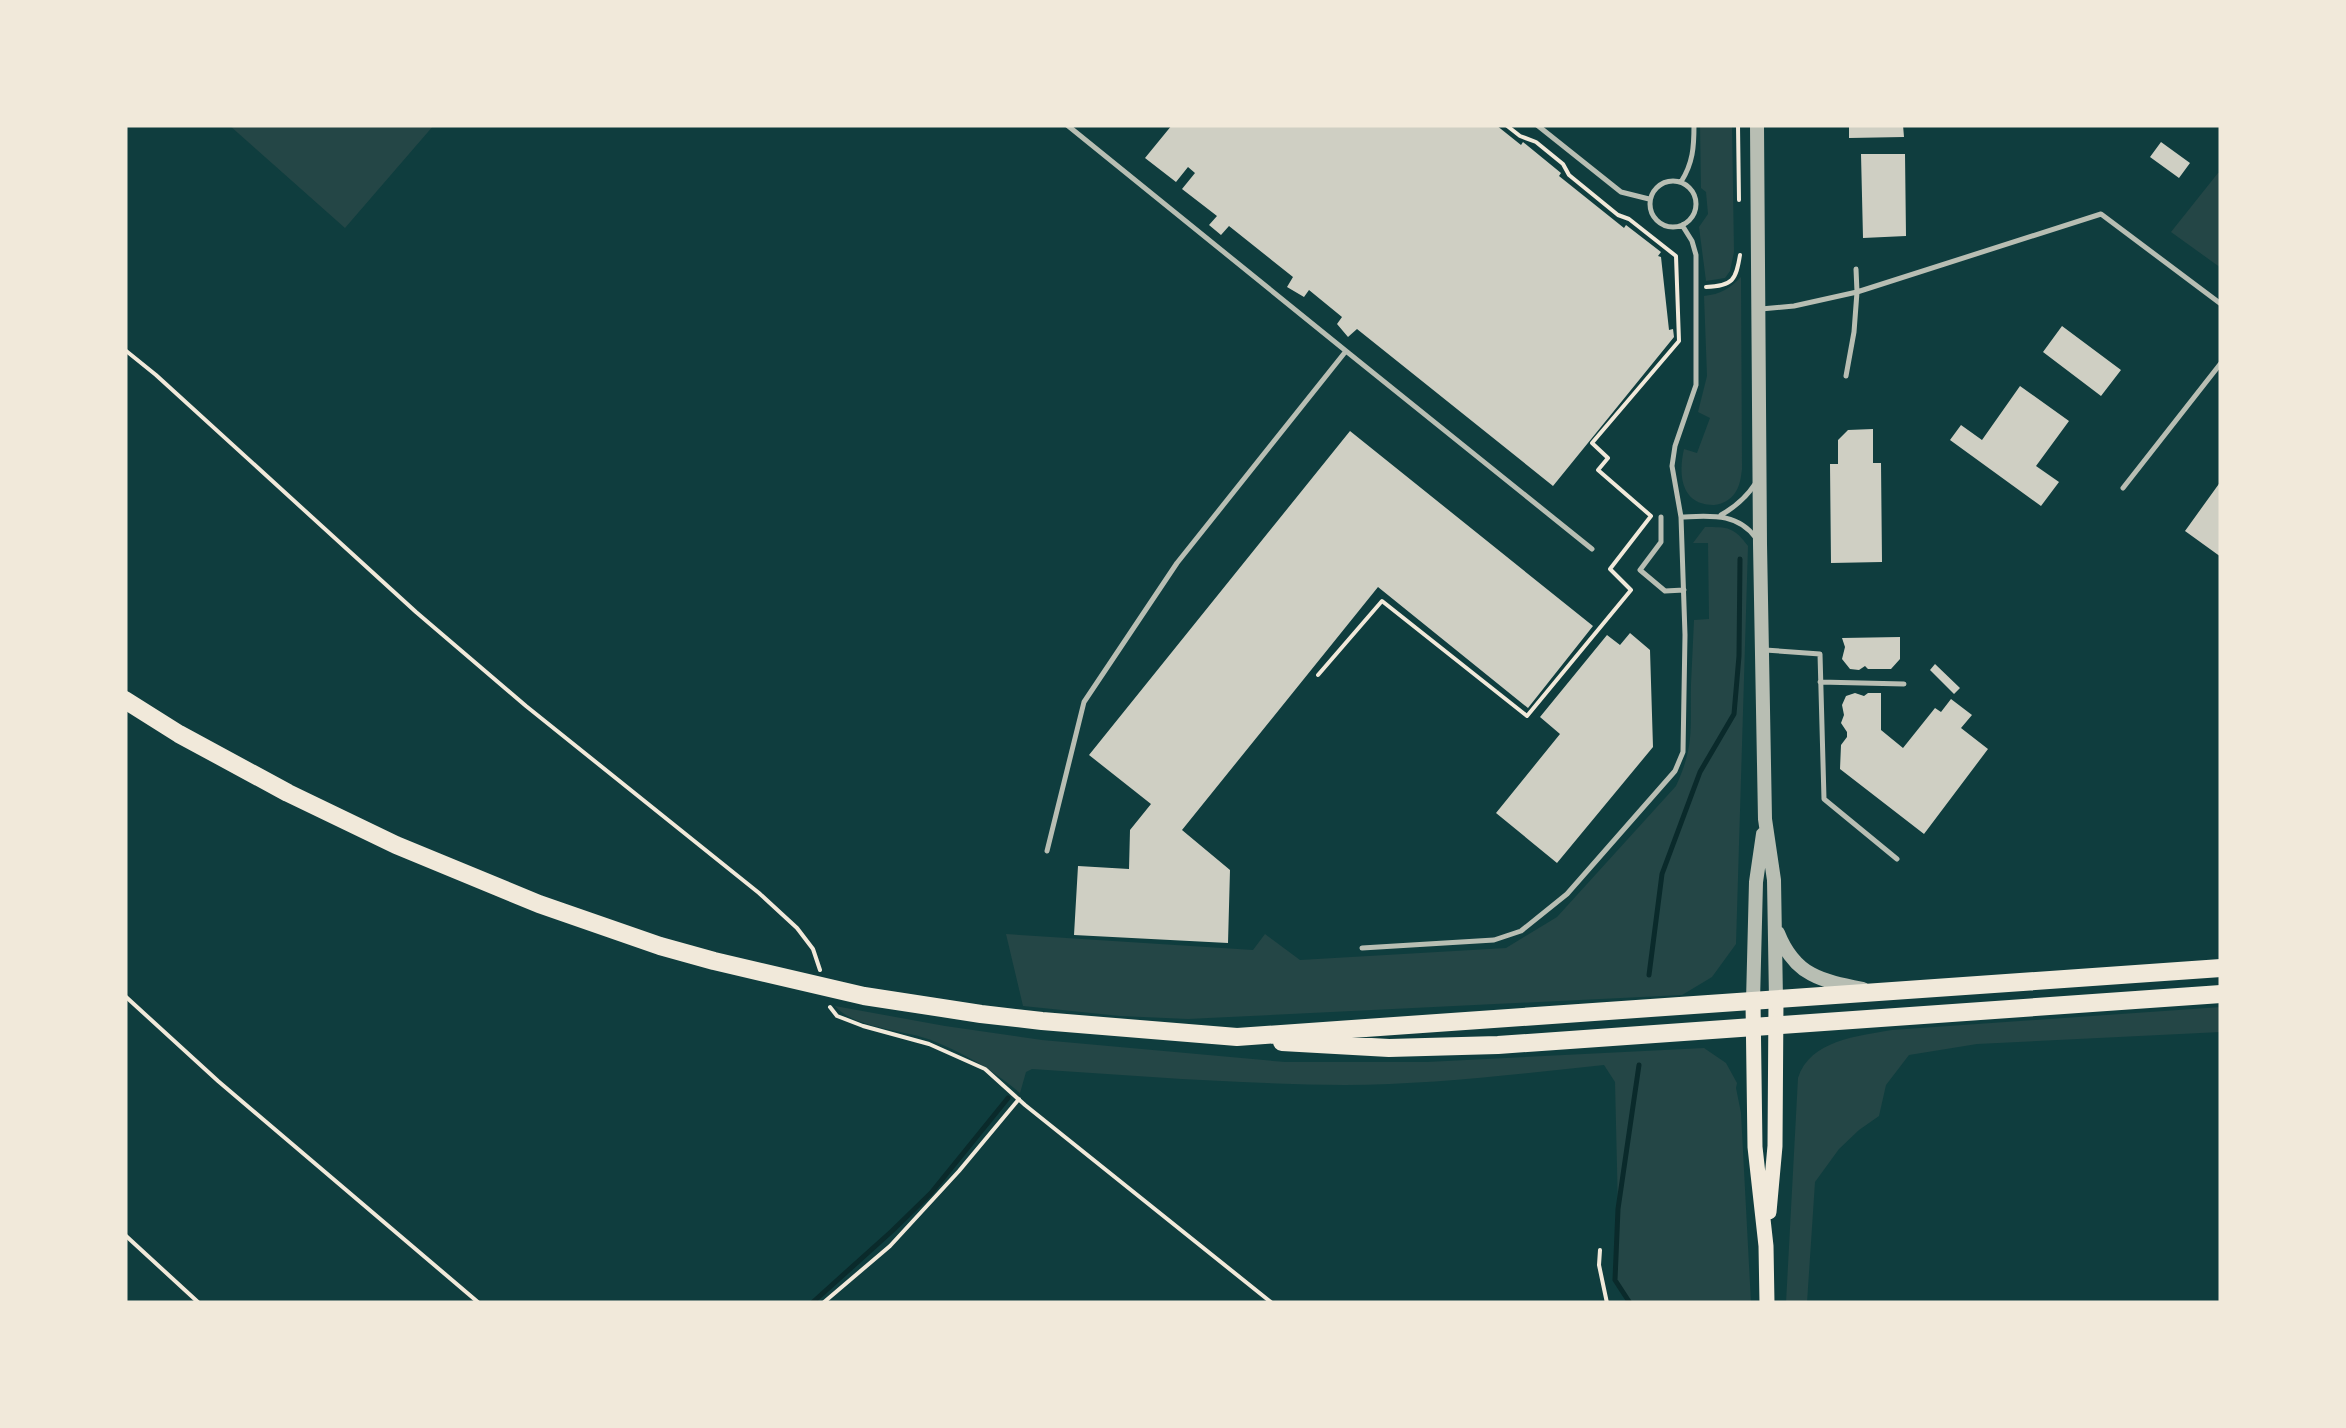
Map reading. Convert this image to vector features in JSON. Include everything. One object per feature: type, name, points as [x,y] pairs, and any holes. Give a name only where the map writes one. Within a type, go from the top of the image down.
[{"type":"highway","points":[[125,700],[288,793],[396,845],[539,904],[660,946],[822,986],[982,1014],[1315,1046],[1389,1048],[1518,1044],[2221,994]]},
{"type":"highway","points":[[1237,1037],[2221,968]]},
{"type":"main road","points":[[1766,1246],[1775,1146],[1776,1000]]},
{"type":"main road","points":[[1753,1002],[1754,1147],[1766,1246],[1767,1303]]},
{"type":"street","points":[[1757,125],[1765,819],[1774,880],[1776,1000]]},
{"type":"street","points":[[1753,1002],[1756,882],[1765,819]]},
{"type":"street","points":[[1776,929],[1802,969],[1815,978],[1878,992]]},
{"type":"lane","points":[[1066,125],[1592,549]]},
{"type":"lane","points":[[1536,125],[1621,192],[1650,199]]},
{"type":"lane","points":[[1681,182],[1694,152],[1694,125]]},
{"type":"lane","points":[[1681,182],[1690,188],[1696,203],[1694,214],[1682,226],[1671,227],[1656,220],[1650,210],[1650,199],[1662,183],[1681,182]]},
{"type":"lane","points":[[1758,309],[1794,306],[1857,292],[2101,214],[2221,304]]},
{"type":"lane","points":[[1362,948],[1506,938],[1534,920],[1579,880],[1676,771],[1683,752],[1684,590],[1681,516],[1672,466],[1696,385],[1696,255],[1682,226]]},
{"type":"lane","points":[[1846,376],[1854,332],[1856,269]]},
{"type":"lane","points":[[1047,851],[1084,702],[1177,563],[1346,351]]},
{"type":"lane","points":[[2123,488],[2221,363]]},
{"type":"lane","points":[[1721,515],[1748,494],[1759,476]]},
{"type":"lane","points":[[1681,516],[1721,515],[1738,521],[1760,544]]},
{"type":"lane","points":[[1661,516],[1661,542],[1640,570],[1665,592],[1684,590]]},
{"type":"lane","points":[[1762,650],[1820,654],[1824,799],[1897,859]]},
{"type":"lane","points":[[1820,682],[1904,684]]},
{"type":"path","points":[[1318,676],[1382,601],[1527,716],[1631,590],[1610,569],[1651,516],[1598,470],[1608,458],[1592,443],[1678,341],[1676,256],[1629,219],[1618,215],[1536,142],[1506,125]]},
{"type":"path","points":[[1738,125],[1740,198]]},
{"type":"path","points":[[1676,284],[1696,288],[1730,283],[1737,272],[1740,254]]},
{"type":"path","points":[[125,350],[416,612],[797,928],[812,948],[820,967],[826,1003],[837,1016],[929,1044],[985,1069],[1272,1303]]},
{"type":"path","points":[[125,996],[218,1081],[480,1303]]},
{"type":"path","points":[[823,1303],[890,1246],[1019,1099]]},
{"type":"path","points":[[125,1235],[199,1303]]},
{"type":"path","points":[[1600,1250],[1607,1303]]},
{"type":"shaded area","points":[[229,125],[434,125],[345,228]]},
{"type":"shaded area","points":[[1700,125],[1732,125],[1734,252],[1725,278],[1706,281],[1699,227],[1708,214],[1706,192],[1701,188]]},
{"type":"shaded area","points":[[2221,173],[2221,268],[2171,232]]},
{"type":"shaded area","points":[[1741,277],[1741,478],[1729,500],[1703,504],[1688,494],[1682,469],[1684,449],[1697,453],[1710,418],[1698,412],[1707,376],[1704,296],[1724,290]]},
{"type":"shaded area","points":[[1705,527],[1730,529],[1748,546],[1736,944],[1712,977],[1682,995],[1188,1019],[1023,1006],[1006,934],[1253,950],[1265,934],[1300,960],[1506,948],[1557,917],[1676,786],[1682,772],[1690,736],[1694,620],[1709,619],[1708,543],[1693,543]]},
{"type":"shaded area","points":[[835,1006],[1042,1040],[1285,1062],[1427,1062],[1704,1048],[1726,1063],[1737,1083],[1751,1303],[1630,1303],[1615,1280],[1615,1082],[1604,1065],[1377,1085],[1032,1069],[1026,1072],[1020,1093],[955,1051],[931,1040],[854,1019]]},
{"type":"shaded area","points":[[2221,1007],[2221,1032],[1977,1044],[1909,1055],[1886,1085],[1879,1116],[1839,1149],[1815,1182],[1807,1303],[1786,1303],[1798,1078],[1813,1055],[1837,1042],[1892,1030]]},
{"type":"building","points":[[1172,125],[1496,125],[1521,145],[1523,142],[1624,228],[1626,225],[1661,252],[1658,256],[1669,330],[1673,329],[1674,337],[1553,486],[1357,329],[1348,337],[1337,324],[1342,317],[1309,290],[1304,297],[1287,287],[1293,277],[1229,226],[1221,235],[1209,225],[1217,216],[1182,189],[1195,173],[1188,167],[1176,182],[1145,158]]},
{"type":"building","points":[[1849,125],[1903,125],[1904,137],[1849,138]]},
{"type":"building","points":[[2161,142],[2190,163],[2179,178],[2150,157]]},
{"type":"building","points":[[1861,154],[1905,154],[1906,236],[1863,238]]},
{"type":"building","points":[[2062,326],[2121,370],[2101,396],[2043,352]]},
{"type":"building","points":[[2020,386],[2069,421],[2036,466],[2059,482],[2041,506],[1950,440],[1961,425],[1982,440]]},
{"type":"building","points":[[1873,429],[1873,463],[1881,463],[1882,562],[1831,563],[1830,464],[1838,464],[1838,440],[1848,430]]},
{"type":"building","points":[[1350,431],[1593,626],[1528,708],[1378,587],[1182,830],[1230,870],[1228,943],[1074,935],[1078,866],[1129,869],[1130,830],[1151,804],[1089,755]]},
{"type":"building","points":[[2221,481],[2221,557],[2185,531]]},
{"type":"building","points":[[1630,633],[1650,650],[1653,747],[1557,863],[1496,813],[1560,734],[1540,717],[1607,635],[1620,645]]},
{"type":"building","points":[[1900,637],[1900,659],[1891,669],[1850,669],[1842,659],[1842,638]]},
{"type":"building","points":[[1935,664],[1960,688],[1954,694],[1930,670]]},
{"type":"building","points":[[1881,693],[1881,730],[1903,748],[1935,708],[1941,712],[1951,699],[1972,715],[1961,728],[1988,749],[1924,834],[1840,769],[1841,745],[1847,737],[1841,723],[1842,705],[1846,696]]},
{"type":"waterway","points":[[1649,975],[1662,874],[1700,772],[1734,714],[1740,559]]},
{"type":"waterway","points":[[1630,1303],[1615,1280],[1618,1209],[1639,1065]]},
{"type":"waterway","points":[[812,1303],[931,1193],[1008,1098]]}]
